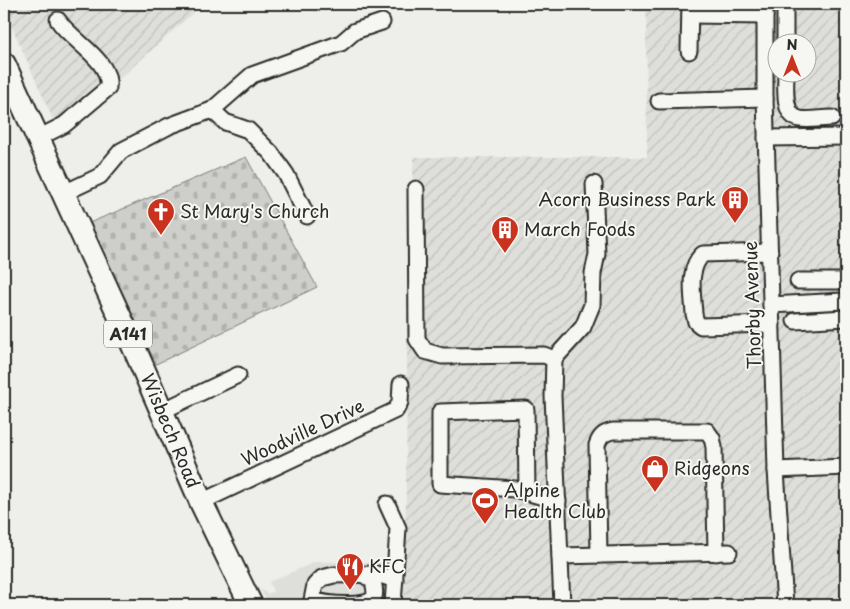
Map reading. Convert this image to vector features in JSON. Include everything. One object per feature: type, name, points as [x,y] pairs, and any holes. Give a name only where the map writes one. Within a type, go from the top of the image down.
[{"type":"highway","name":"Wisbech Road","points":[[4,64],[64,193],[201,502],[250,605]]},
{"type":"street","points":[[785,4],[785,32]]},
{"type":"street","points":[[689,51],[690,9],[765,10]]},
{"type":"street","name":"Thorby Avenue","points":[[765,10],[765,98],[776,470],[785,605]]},
{"type":"street","points":[[38,138],[64,125],[108,88],[109,81],[100,62],[64,29],[58,20]]},
{"type":"street","points":[[64,193],[100,176],[121,151],[169,126],[212,110],[252,75],[341,43],[355,31],[382,22]]},
{"type":"street","points":[[786,82],[786,102],[790,114],[798,119],[832,118]]},
{"type":"street","points":[[659,101],[765,98]]},
{"type":"street","points":[[212,110],[225,122],[248,130],[271,153],[286,174],[307,216]]},
{"type":"street","points":[[810,119],[810,137]]},
{"type":"street","points":[[766,138],[846,137]]},
{"type":"street","points":[[562,605],[553,396],[554,359],[583,327],[579,321],[592,305],[597,254],[594,184]]},
{"type":"street","points":[[416,189],[417,339],[426,351],[442,356],[544,355],[554,359]]},
{"type":"street","points":[[770,252],[702,254],[696,259],[693,267],[694,314],[696,322],[702,326],[772,324]]},
{"type":"street","points":[[795,321],[846,318],[844,316],[842,287],[845,281],[798,282]]},
{"type":"street","points":[[771,305],[843,301]]},
{"type":"street","points":[[162,411],[238,374]]},
{"type":"street","name":"Woodville Drive","points":[[201,502],[396,410],[400,402],[401,384]]},
{"type":"street","points":[[527,493],[526,409],[440,412],[440,484],[515,489],[527,493],[558,501]]},
{"type":"street","points":[[560,556],[722,552],[714,447],[712,438],[706,431],[613,431],[600,437],[597,445],[599,555]]},
{"type":"street","points":[[776,470],[846,467]]},
{"type":"street","points":[[387,504],[398,528],[393,605]]},
{"type":"street","points":[[363,574],[373,581],[375,591],[374,598],[368,604],[331,605],[312,603],[315,585],[322,578],[334,575],[363,574],[377,574],[395,580]]},
{"type":"shaded area","points":[[4,4],[203,4],[59,133],[4,9]]},
{"type":"shaded area","points":[[646,4],[846,4],[846,605],[405,605],[408,244],[414,157],[647,157]]},
{"type":"shaded area","points":[[405,560],[405,605],[269,605],[260,589],[268,594],[273,591],[269,582],[315,562],[383,562]]},
{"type":"green space","points":[[246,157],[317,287],[156,364],[87,224]]},
{"type":"place","name":"Acorn Business Park","points":[[735,224]]},
{"type":"place","name":"St Mary's Church","points":[[161,236]]},
{"type":"place","name":"March Foods","points":[[505,254]]},
{"type":"place","name":"Ridgeons","points":[[655,493]]},
{"type":"place","name":"Alpine Health Club","points":[[485,525]]},
{"type":"place","name":"KFC","points":[[350,591]]}]
